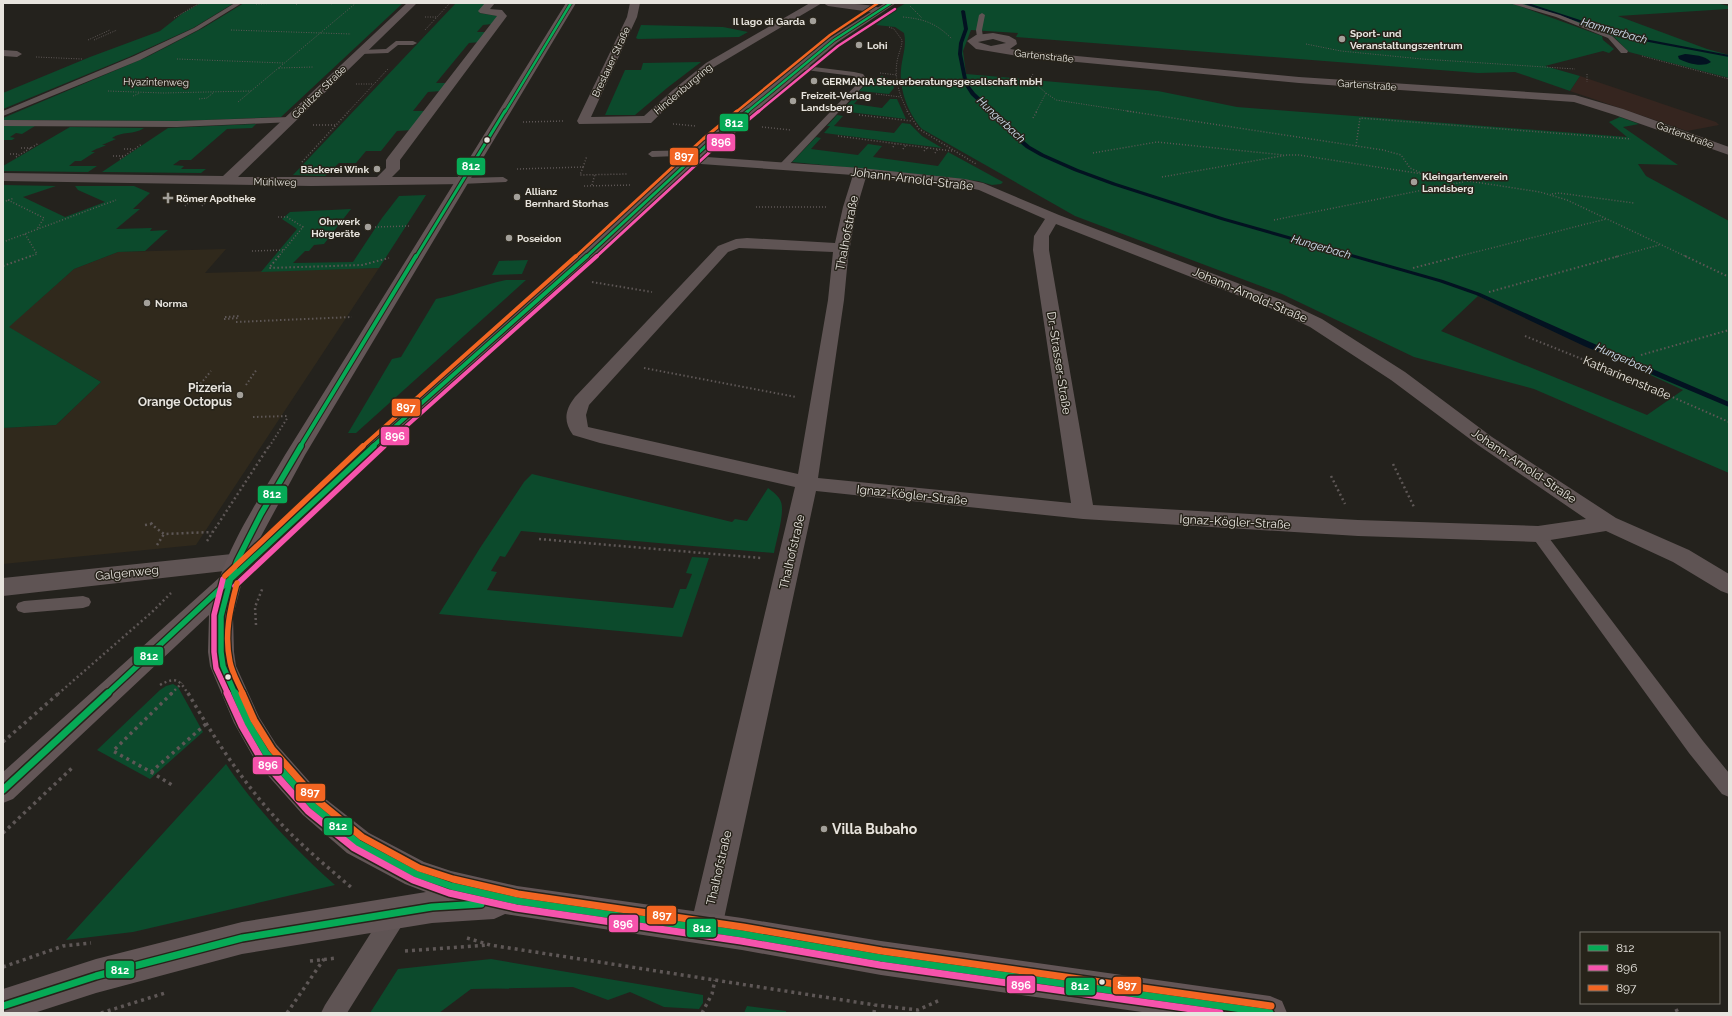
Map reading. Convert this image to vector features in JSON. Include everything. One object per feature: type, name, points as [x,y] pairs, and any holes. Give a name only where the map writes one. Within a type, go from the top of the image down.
[{"type":"main road","points":[[571,3],[295,456],[261,514],[239,568],[221,616],[221,652],[223,666],[248,723],[266,753],[313,806],[358,842],[416,874],[451,886],[517,901],[706,928],[881,958],[1270,1013]]},
{"type":"main road","points":[[3,790],[239,568],[371,448],[563,278],[708,144],[834,40],[878,10],[891,3]]},
{"type":"main road","points":[[3,1006],[96,976],[242,938],[432,907],[517,901]]},
{"type":"street","name":"Görlitzer Straße","points":[[226,181],[412,3]]},
{"type":"street","points":[[382,181],[394,169],[393,160],[502,16],[499,12],[483,11],[490,3]]},
{"type":"street","name":"Breslauer Straße","points":[[583,121],[632,18],[635,3]]},
{"type":"street","name":"Hindenburgring","points":[[583,121],[647,120],[677,92],[710,65],[817,3]]},
{"type":"street","points":[[828,3],[878,10]]},
{"type":"street","name":"Gartenstraße","points":[[1000,36],[1012,42],[1009,46],[999,48],[979,46],[973,43],[973,39],[980,37],[1000,36]]},
{"type":"street","name":"Gartenstraße","points":[[999,48],[1007,52],[1024,54],[1292,79],[1575,99],[1612,109],[1729,151]]},
{"type":"street","points":[[3,53],[17,54]]},
{"type":"street","name":"Johann-Arnold-Straße","points":[[696,156],[783,166],[861,172],[965,183],[983,187],[1054,218],[1276,304],[1316,323],[1398,376],[1485,441],[1608,523],[1681,556],[1729,585]]},
{"type":"street","name":"Thalhofstraße","points":[[706,928],[807,483],[836,300],[842,248],[850,207],[861,172]]},
{"type":"street","name":"Mühlweg","points":[[3,177],[226,181],[462,181]]},
{"type":"street","name":"Dr.-Strasser-Straße","points":[[1054,218],[1043,230],[1040,239],[1041,250],[1083,512]]},
{"type":"street","name":"Ignaz-Kögler-Straße","points":[[842,248],[736,244],[723,249],[577,408],[575,415],[576,423],[580,431],[600,437],[823,486],[1083,512],[1200,520],[1538,534],[1608,523]]},
{"type":"street","name":"Galgenweg","points":[[3,587],[191,566],[239,568]]},
{"type":"lane","name":"Hyazintenweg","points":[[3,114],[137,58],[196,29],[238,3]]},
{"type":"lane","points":[[1512,3],[1558,16],[1610,37],[1624,51]]},
{"type":"lane","points":[[980,37],[979,30],[982,15]]},
{"type":"lane","points":[[361,52],[388,51],[396,43],[412,43]]},
{"type":"lane","points":[[799,69],[847,77],[850,79],[850,83]]},
{"type":"lane","points":[[783,166],[835,112],[863,80],[854,74],[799,69]]},
{"type":"lane","points":[[3,123],[171,124],[290,120]]},
{"type":"lane","points":[[652,154],[696,156]]},
{"type":"lane","points":[[462,181],[502,180]]},
{"type":"lane","points":[[1538,534],[1696,747],[1729,788]]},
{"type":"lane","points":[[24,607],[83,602]]},
{"type":"lane","points":[[333,1013],[398,912]]},
{"type":"path","points":[[238,3],[287,3]]},
{"type":"path","points":[[260,6],[263,3]]},
{"type":"path","points":[[213,123],[356,3]]},
{"type":"path","points":[[300,163],[450,3]]},
{"type":"path","points":[[907,4],[922,19],[944,31],[956,44]]},
{"type":"path","points":[[903,17],[922,19]]},
{"type":"path","points":[[884,27],[894,29],[902,40],[897,62],[897,75],[901,97],[912,121],[919,129],[953,151],[979,165]]},
{"type":"path","points":[[196,29],[322,32]]},
{"type":"path","points":[[88,40],[110,30]]},
{"type":"path","points":[[94,40],[117,30]]},
{"type":"path","points":[[251,33],[256,30]]},
{"type":"path","points":[[288,34],[292,31]]},
{"type":"path","points":[[1306,44],[1330,50],[1419,59],[1507,66],[1575,69]]},
{"type":"path","points":[[1624,51],[1729,79]]},
{"type":"path","points":[[17,54],[18,56],[82,59]]},
{"type":"path","name":"Hyazintenweg","points":[[137,58],[284,63]]},
{"type":"path","points":[[203,63],[209,60]]},
{"type":"path","points":[[279,68],[345,67]]},
{"type":"path","points":[[1030,80],[1056,100],[1383,150],[1401,155],[1410,168],[1425,175]]},
{"type":"path","name":"Hyazintenweg","points":[[61,89],[140,93],[251,92]]},
{"type":"path","points":[[199,98],[207,98],[214,92]]},
{"type":"path","points":[[133,96],[140,93]]},
{"type":"path","points":[[1033,118],[1046,93]]},
{"type":"path","points":[[835,112],[912,121]]},
{"type":"path","points":[[862,118],[865,115]]},
{"type":"path","points":[[1356,146],[1360,118],[1635,139],[1629,135]]},
{"type":"path","points":[[647,120],[700,127]]},
{"type":"path","points":[[521,122],[583,121]]},
{"type":"path","points":[[89,179],[171,124]]},
{"type":"path","points":[[761,126],[953,151]]},
{"type":"path","points":[[842,141],[845,137]]},
{"type":"path","points":[[857,143],[860,139]]},
{"type":"path","points":[[1093,153],[1157,142],[1299,155],[1549,194],[1560,193],[1634,203]]},
{"type":"path","points":[[892,147],[895,144]]},
{"type":"path","points":[[903,149],[906,145]]},
{"type":"path","points":[[21,148],[31,148]]},
{"type":"path","points":[[924,151],[927,148]]},
{"type":"path","points":[[124,149],[134,149]]},
{"type":"path","points":[[935,153],[938,149]]},
{"type":"path","points":[[10,154],[20,154]]},
{"type":"path","points":[[1162,178],[1287,155]]},
{"type":"path","points":[[114,156],[124,156]]},
{"type":"path","points":[[587,156],[580,175],[627,174]]},
{"type":"path","points":[[516,169],[583,167]]},
{"type":"path","points":[[592,185],[596,174]]},
{"type":"path","points":[[3,242],[143,190],[157,180]]},
{"type":"path","points":[[1274,220],[1465,181]]},
{"type":"path","points":[[584,186],[631,185]]},
{"type":"path","points":[[1549,194],[1607,219],[1729,277]]},
{"type":"path","points":[[7,200],[44,218],[37,229]]},
{"type":"path","points":[[756,207],[850,207]]},
{"type":"path","points":[[278,217],[287,217],[303,227],[269,268],[362,266],[391,257]]},
{"type":"path","points":[[1413,268],[1607,219]]},
{"type":"path","points":[[376,227],[411,226]]},
{"type":"path","points":[[3,266],[37,254],[25,234]]},
{"type":"path","points":[[1489,292],[1660,244]]},
{"type":"path","points":[[252,251],[284,250]]},
{"type":"path","points":[[309,267],[312,263]]},
{"type":"path","points":[[563,278],[679,297]]},
{"type":"path","points":[[224,318],[239,317]]},
{"type":"path","points":[[236,322],[352,317]]},
{"type":"path","points":[[1641,356],[1729,330]]},
{"type":"path","name":"Katharinenstraße","points":[[1525,336],[1629,378],[1729,422]]},
{"type":"path","points":[[618,364],[820,401]]},
{"type":"path","points":[[246,385],[257,369]]},
{"type":"path","points":[[198,387],[210,370]]},
{"type":"path","points":[[254,417],[289,416]]},
{"type":"path","points":[[3,742],[152,612],[172,592],[191,566],[261,458]]},
{"type":"path","points":[[1393,464],[1425,530]]},
{"type":"path","points":[[145,525],[151,524],[154,520]]},
{"type":"path","points":[[151,524],[164,534],[212,532]]},
{"type":"path","points":[[540,539],[790,560]]},
{"type":"path","points":[[158,687],[173,679],[182,683],[113,751],[172,785]]},
{"type":"path","points":[[151,772],[206,724]]},
{"type":"path","points":[[3,834],[76,764]]},
{"type":"path","points":[[309,961],[371,953],[490,945],[918,1010]]},
{"type":"path","points":[[3,967],[63,946]]},
{"type":"path","points":[[287,1013],[324,959]]},
{"type":"path","points":[[702,1013],[712,994],[715,980]]},
{"type":"path","points":[[101,1013],[170,991]]},
{"type":"path","points":[[874,1013],[875,1004]]},
{"type":"shaded area","points":[[1580,76],[1716,122],[1719,125],[1687,131],[1570,91]]},
{"type":"shaded area","points":[[226,249],[205,273],[379,268],[196,545],[3,564],[3,428],[56,425],[101,382],[8,327],[74,269],[118,252]]},
{"type":"green space","points":[[201,3],[234,3],[193,28],[129,57],[3,109],[3,93],[90,57],[160,31],[183,13]]},
{"type":"green space","points":[[244,3],[403,3],[281,117],[180,121],[3,120],[3,118],[147,57],[203,28]]},
{"type":"green space","points":[[456,3],[486,3],[479,13],[498,16],[492,24],[483,25],[477,32],[489,32],[480,42],[469,43],[436,83],[447,83],[441,91],[428,92],[413,111],[427,111],[412,130],[397,131],[381,151],[366,151],[356,163],[339,163],[325,176],[293,175]]},
{"type":"green space","points":[[906,3],[1511,3],[1602,36],[1603,40],[1614,49],[1609,53],[1603,51],[1545,66],[1580,76],[1570,91],[1515,72],[1478,73],[1016,37],[1018,33],[971,30],[963,51],[966,74],[1158,91],[1237,107],[1627,137],[1609,122],[1620,117],[1639,124],[1623,127],[1678,165],[1638,164],[1646,176],[1729,221],[1729,473],[1534,389],[1414,357],[1282,294],[1075,216],[922,129],[913,117],[903,94],[901,70],[905,42],[904,33],[895,27],[876,25],[894,10]],"holes":[[[1478,296],[1683,390],[1647,415],[1441,331]]]},
{"type":"green space","points":[[1515,3],[1715,3],[1729,6],[1728,9],[1618,16],[1707,49],[1729,55],[1729,78],[1629,52],[1614,37],[1561,16]]},
{"type":"green space","points":[[641,25],[723,27],[748,32],[739,37],[638,39],[636,38]]},
{"type":"green space","points":[[701,62],[635,115],[605,115],[625,70],[641,70],[643,63]]},
{"type":"green space","points":[[882,76],[892,81],[894,88],[889,94],[859,91],[870,81]]},
{"type":"green space","points":[[857,95],[862,95],[854,104],[882,108],[890,99],[897,99],[906,119],[841,111]]},
{"type":"green space","points":[[837,115],[843,116],[834,126],[894,133],[902,123],[910,124],[922,136],[942,148],[824,133],[830,126],[827,126]]},
{"type":"green space","points":[[256,124],[252,128],[227,129],[191,160],[180,160],[173,165],[184,166],[181,169],[206,169],[201,173],[102,172],[168,128]]},
{"type":"green space","points":[[3,126],[35,126],[22,134],[16,133],[10,137],[15,138],[12,140],[3,140]]},
{"type":"green space","points":[[70,127],[144,128],[136,132],[120,134],[112,138],[116,139],[102,145],[106,145],[91,152],[95,152],[81,161],[75,161],[69,166],[97,166],[88,172],[3,171],[3,166]]},
{"type":"green space","points":[[816,137],[821,138],[811,149],[858,155],[868,144],[882,146],[873,157],[938,166],[948,152],[1003,182],[1001,184],[992,185],[978,181],[947,177],[792,162]]},
{"type":"green space","points":[[3,185],[56,186],[23,197],[65,217],[105,202],[78,190],[75,186],[134,186],[150,193],[133,209],[140,209],[116,229],[152,228],[150,231],[168,230],[145,251],[118,252],[74,269],[9,327],[101,382],[56,425],[3,428]]},
{"type":"green space","points":[[426,195],[379,268],[261,272],[297,229],[282,219],[290,212],[351,209],[324,244],[314,245],[309,251],[305,251],[293,263],[353,262],[382,218],[399,196]]},
{"type":"green space","points":[[528,260],[522,274],[492,275],[499,261]]},
{"type":"green space","points":[[506,280],[526,280],[356,433],[348,433],[392,359],[401,357],[436,299]]},
{"type":"green space","points":[[532,474],[732,522],[735,519],[747,521],[768,488],[779,498],[782,507],[781,520],[774,553],[521,531],[505,557],[500,556],[491,571],[497,572],[487,590],[673,608],[680,589],[686,589],[692,574],[686,573],[692,557],[709,558],[682,637],[439,614],[480,548],[524,482]]},
{"type":"green space","points":[[173,684],[178,687],[203,732],[150,779],[97,750],[160,690]]},
{"type":"green space","points":[[226,764],[263,813],[305,857],[335,885],[133,932],[66,940]]},
{"type":"green space","points":[[491,959],[703,995],[703,1003],[699,1009],[664,1007],[630,992],[608,1000],[573,987],[471,989],[439,1013],[370,1013],[398,969]]},
{"type":"green space","points":[[747,1006],[786,1011],[786,1013],[744,1013]]},
{"type":"water","points":[[1685,54],[1702,57],[1711,62],[1704,65],[1699,65],[1679,59],[1678,56]]},
{"type":"waterway","name":"Hammerbach","points":[[1524,3],[1628,37],[1729,56]]},
{"type":"waterway","name":"Hungerbach","points":[[961,43],[966,32],[963,11]]},
{"type":"waterway","name":"Hungerbach","points":[[961,44],[960,54],[963,74],[966,84],[973,94],[1004,123],[1014,135],[1028,147],[1042,155],[1076,170],[1114,184],[1223,219],[1441,281],[1478,294],[1587,344],[1729,405]]},
{"type":"transit line","name":"812","points":[[571,3],[295,455],[261,514],[237,561],[221,616],[221,652],[223,666],[248,723],[266,753],[313,806],[358,843],[416,874],[451,886],[517,901],[742,934],[881,958],[1270,1013]]},
{"type":"transit line","name":"897","points":[[225,576],[366,443],[558,273],[703,139],[830,35],[878,3]]},
{"type":"transit line","name":"812","points":[[3,790],[230,581],[371,448],[563,278],[708,144],[834,40],[891,3]]},
{"type":"transit line","name":"896","points":[[235,586],[376,453],[568,283],[713,149],[838,46],[895,9]]},
{"type":"transit line","name":"896","points":[[223,579],[214,615],[214,652],[216,668],[242,726],[260,757],[308,811],[354,848],[413,880],[449,893],[516,908],[741,941],[880,965],[1220,1013]]},
{"type":"transit line","name":"897","points":[[237,583],[228,617],[228,652],[230,664],[254,720],[272,749],[318,801],[362,837],[419,868],[453,879],[518,894],[743,927],[882,951],[1271,1006]]},
{"type":"transit line","name":"812","points":[[3,1006],[96,976],[242,938],[432,907],[481,904]]},
{"type":"place","name":"Il lago di Garda","points":[[813,21]]},
{"type":"place","name":"Sport- und Veranstaltungszentrum","points":[[1342,39]]},
{"type":"place","name":"Lohi","points":[[859,45]]},
{"type":"place","name":"GERMANIA Steuerberatungsgesellschaft mbH","points":[[814,81]]},
{"type":"place","name":"Freizeit-Verlag Landsberg","points":[[793,101]]},
{"type":"place","name":"Bäckerei Wink","points":[[377,169]]},
{"type":"place","name":"Kleingartenverein Landsberg","points":[[1414,182]]},
{"type":"place","name":"Allianz Bernhard Storhas","points":[[517,197]]},
{"type":"place","name":"Römer Apotheke","points":[[168,198]]},
{"type":"place","name":"Ohrwerk Hörgeräte","points":[[368,227]]},
{"type":"place","name":"Poseidon","points":[[509,238]]},
{"type":"place","name":"Norma","points":[[147,303]]},
{"type":"place","name":"Pizzeria Orange Octopus","points":[[240,395]]},
{"type":"place","name":"Villa Bubaho","points":[[824,829]]}]
